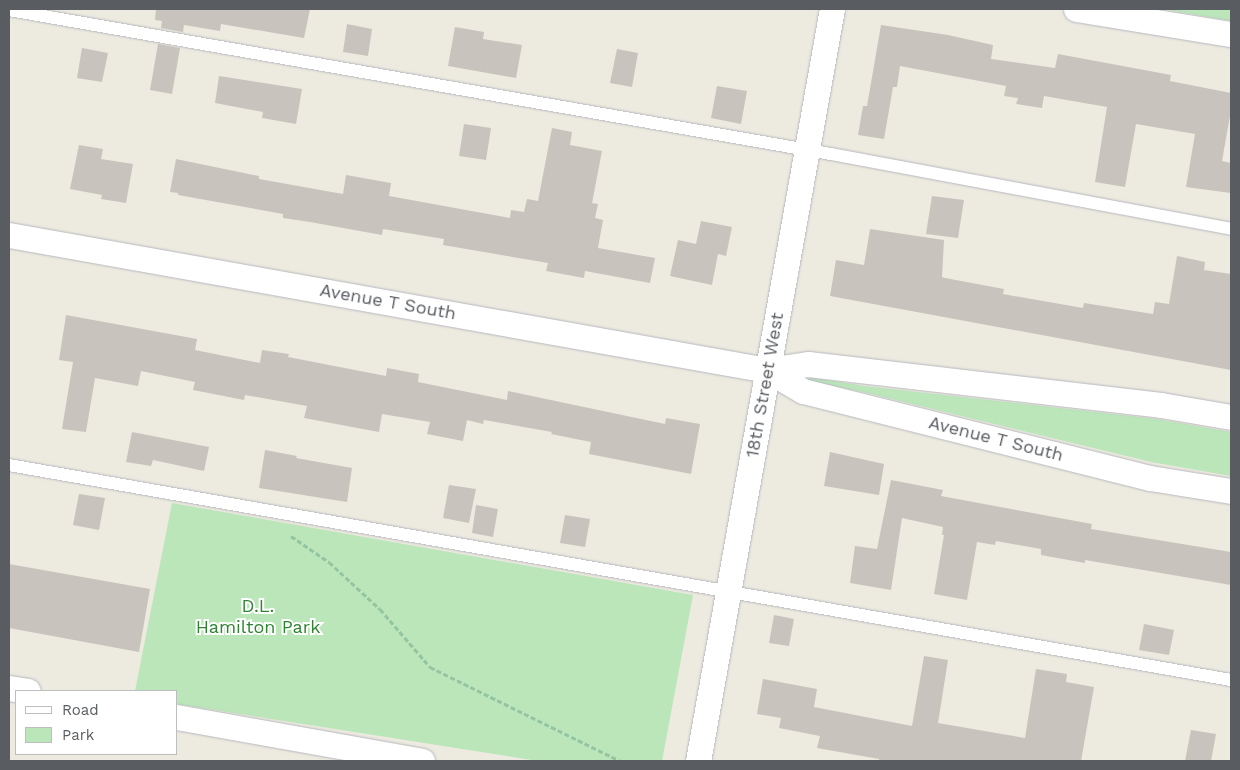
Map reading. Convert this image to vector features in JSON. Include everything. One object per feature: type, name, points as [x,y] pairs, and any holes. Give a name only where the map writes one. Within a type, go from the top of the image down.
[{"type":"street","name":"18th Street West","points":[[698,761],[832,9]]},
{"type":"street","points":[[1076,9],[1231,34]]},
{"type":"street","name":"Avenue T South","points":[[9,235],[767,370],[808,364],[1161,404],[1231,417]]},
{"type":"street","name":"Avenue T South","points":[[767,370],[803,391],[1150,478],[1231,491]]},
{"type":"street","points":[[9,688],[22,690]]},
{"type":"street","points":[[178,717],[422,761]]},
{"type":"lane","points":[[9,10],[808,150],[1231,229]]},
{"type":"lane","points":[[9,465],[1231,680]]},
{"type":"path","points":[[269,511],[267,520],[329,562],[344,575],[380,609],[430,667],[620,761]]},
{"type":"green space","points":[[1162,9],[1231,9],[1231,21]]},
{"type":"green space","points":[[810,377],[864,386],[1157,419],[1231,432],[1231,476],[1151,462],[863,392],[809,381]]},
{"type":"green space","name":"D.L. Hamilton Park","points":[[172,503],[693,595],[662,761],[539,761],[178,704],[178,690],[135,690]]},
{"type":"building","points":[[156,9],[310,9],[304,38],[221,24],[220,31],[184,25],[183,32],[161,28],[162,21],[155,20]]},
{"type":"building","points":[[347,24],[372,29],[368,56],[343,52]]},
{"type":"building","points":[[881,25],[948,35],[993,45],[991,59],[1055,68],[1058,54],[1171,75],[1170,81],[1231,93],[1231,110],[1222,161],[1231,163],[1231,193],[1186,187],[1195,134],[1136,124],[1125,187],[1095,182],[1107,107],[1044,96],[1042,108],[1016,104],[1018,98],[1004,96],[1006,86],[900,66],[897,87],[893,87],[884,139],[858,135],[863,106],[867,106]]},
{"type":"building","points":[[455,27],[484,32],[483,39],[522,45],[516,78],[448,66]]},
{"type":"building","points":[[158,44],[180,48],[172,94],[150,90]]},
{"type":"building","points":[[82,48],[108,53],[102,82],[77,78]]},
{"type":"building","points":[[617,49],[638,53],[632,87],[610,83]]},
{"type":"building","points":[[219,76],[302,89],[296,124],[262,118],[263,112],[215,103]]},
{"type":"building","points":[[717,86],[747,91],[741,124],[711,118]]},
{"type":"building","points":[[464,124],[491,128],[486,160],[459,156]]},
{"type":"building","points":[[552,128],[572,132],[570,145],[602,151],[592,203],[598,204],[595,218],[603,220],[598,248],[655,258],[650,283],[585,271],[584,278],[546,271],[548,263],[443,245],[444,239],[383,229],[382,235],[283,218],[283,214],[170,192],[176,159],[259,176],[259,179],[343,194],[346,175],[391,183],[389,196],[510,218],[511,210],[524,212],[527,199],[538,201]]},
{"type":"building","points":[[79,145],[103,149],[101,159],[133,164],[126,203],[101,199],[102,195],[70,189]]},
{"type":"building","points":[[932,196],[964,200],[958,238],[926,234]]},
{"type":"building","points":[[701,221],[732,227],[726,256],[718,254],[712,285],[670,276],[678,240],[696,244]]},
{"type":"building","points":[[870,229],[944,240],[942,277],[1004,289],[1003,294],[1083,308],[1084,303],[1153,314],[1155,302],[1169,304],[1177,256],[1205,262],[1204,270],[1231,274],[1231,370],[830,296],[836,260],[864,265]]},
{"type":"building","points":[[66,315],[197,339],[195,350],[260,363],[262,350],[289,354],[288,357],[386,376],[387,368],[419,374],[418,382],[507,400],[508,391],[665,424],[666,418],[700,424],[691,474],[589,454],[591,442],[551,434],[552,432],[484,420],[483,424],[467,420],[463,441],[427,434],[430,422],[382,414],[379,432],[304,418],[307,406],[245,395],[244,400],[193,390],[195,382],[141,371],[138,386],[95,378],[86,432],[62,429],[73,362],[59,360]]},
{"type":"building","points":[[132,432],[209,447],[204,471],[153,460],[151,466],[126,462]]},
{"type":"building","points":[[265,450],[297,456],[296,458],[352,468],[347,502],[259,488]]},
{"type":"building","points":[[830,452],[884,464],[879,495],[824,486]]},
{"type":"building","points":[[891,480],[943,490],[941,496],[1092,524],[1091,529],[1231,552],[1231,585],[1085,560],[1085,563],[1041,555],[1041,549],[996,541],[995,545],[977,542],[967,600],[934,594],[944,535],[942,535],[943,527],[902,518],[891,590],[850,583],[855,546],[877,549]]},
{"type":"building","points":[[449,485],[476,489],[469,523],[443,518]]},
{"type":"building","points":[[79,494],[105,498],[99,530],[73,525]]},
{"type":"building","points":[[476,505],[498,509],[493,537],[472,533]]},
{"type":"building","points":[[565,515],[590,519],[585,547],[560,543]]},
{"type":"building","points":[[9,564],[150,589],[139,652],[9,628]]},
{"type":"building","points":[[774,615],[794,619],[789,646],[769,643]]},
{"type":"building","points":[[1144,624],[1174,630],[1169,655],[1139,650]]},
{"type":"building","points":[[924,656],[948,660],[938,723],[1025,738],[1036,669],[1067,674],[1066,682],[1094,687],[1081,761],[879,761],[879,759],[817,748],[820,736],[779,728],[781,718],[757,714],[763,679],[817,689],[814,707],[912,726]]},
{"type":"building","points":[[1191,730],[1216,734],[1211,761],[1185,761]]}]
